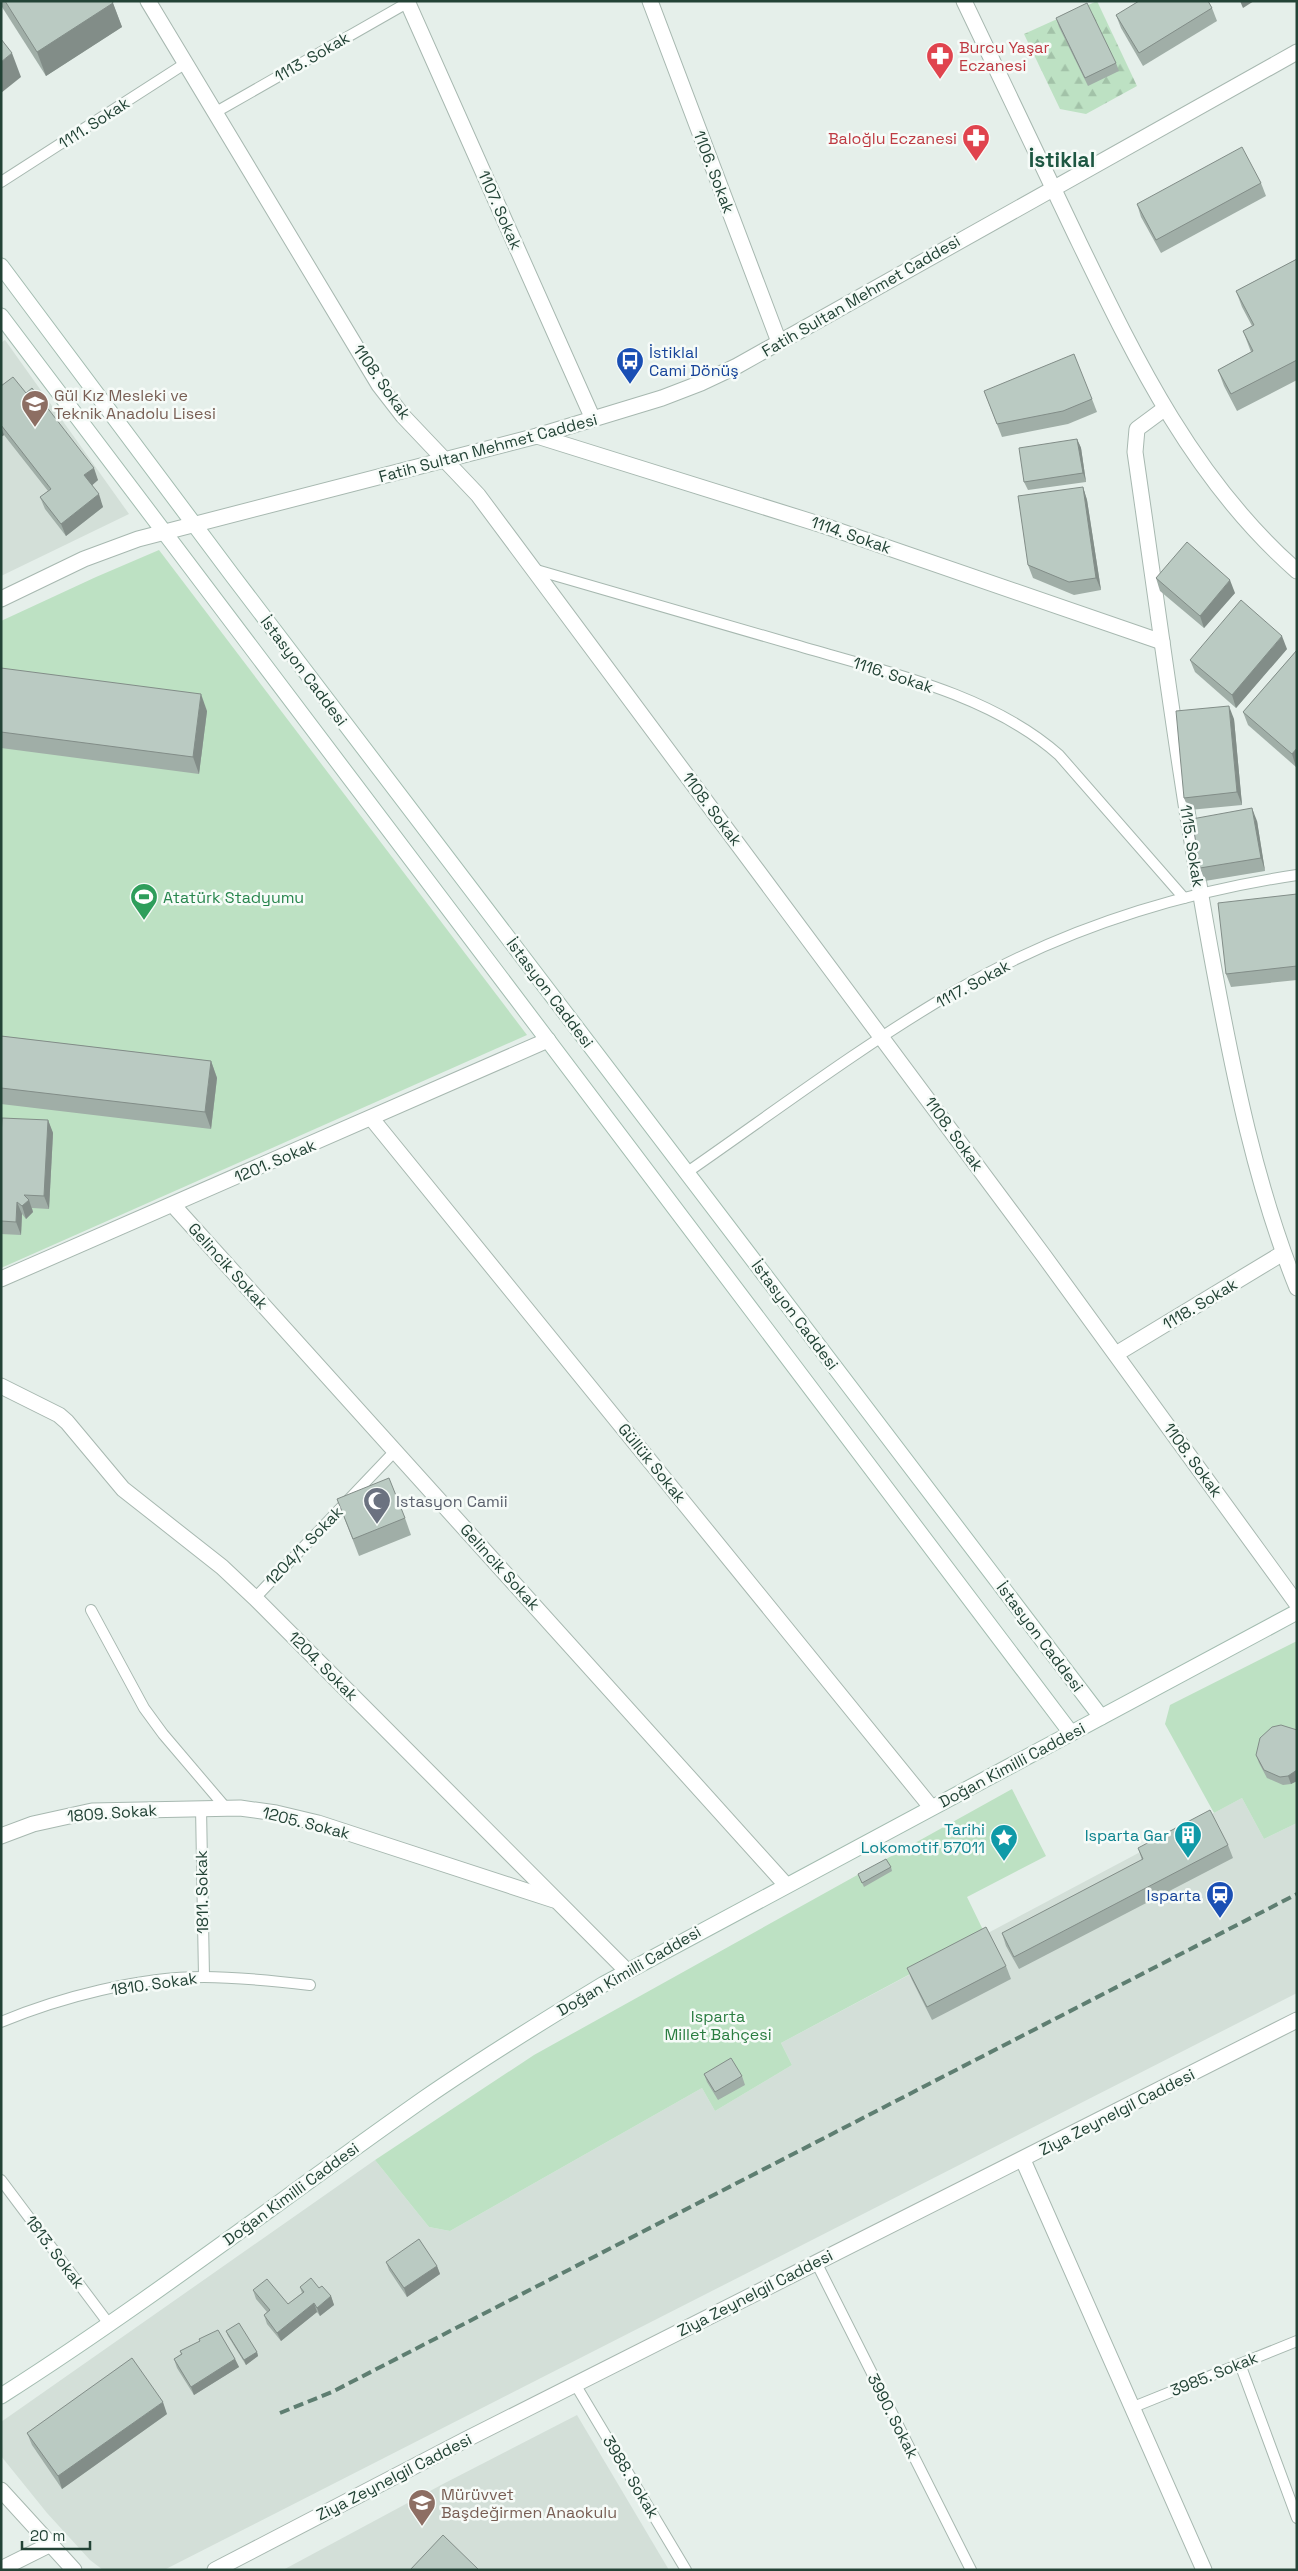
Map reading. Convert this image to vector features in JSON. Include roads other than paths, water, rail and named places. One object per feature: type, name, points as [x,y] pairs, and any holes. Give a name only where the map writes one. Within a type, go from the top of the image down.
[{"type":"street","name":"1108. Sokak","points":[[148,1],[379,385],[403,416],[447,460],[478,495],[882,1037],[1116,1354],[1297,1604]]},
{"type":"street","name":"1106. Sokak","points":[[650,1],[779,342]]},
{"type":"street","points":[[964,1],[1116,320],[1164,409],[1210,478],[1251,528],[1297,571]]},
{"type":"street","name":"1107. Sokak","points":[[407,2],[593,419]]},
{"type":"street","name":"Fatih Sultan Mehmet Caddesi","points":[[1,599],[84,559],[163,532],[537,436],[701,384],[1297,52]]},
{"type":"street","name":"İstasyon Caddesi","points":[[1,266],[194,525],[1101,1717]]},
{"type":"street","name":"İstasyon Caddesi","points":[[1,316],[1071,1733]]},
{"type":"street","name":"1115. Sokak","points":[[1164,409],[1137,429],[1135,445],[1162,642],[1200,893],[1223,1018],[1250,1141],[1283,1254],[1297,1288]]},
{"type":"street","name":"1114. Sokak","points":[[537,436],[822,525],[1162,642]]},
{"type":"street","name":"1201. Sokak","points":[[1,1279],[548,1040]]},
{"type":"street","name":"Güllük Sokak","points":[[372,1118],[932,1807]]},
{"type":"street","name":"Gelincik Sokak","points":[[173,1205],[786,1885]]},
{"type":"street","name":"1118. Sokak","points":[[1116,1354],[1283,1254]]},
{"type":"street","name":"1204. Sokak","points":[[1,1386],[59,1415],[67,1422],[123,1489],[222,1568],[255,1598],[627,1970]]},
{"type":"street","name":"Doğan Kimilli Caddesi","points":[[1,2396],[109,2324],[426,2098],[517,2037],[627,1970],[1297,1612]]},
{"type":"street","name":"1809. Sokak","points":[[1,1836],[34,1824],[92,1811],[201,1807],[226,1808]]},
{"type":"street","name":"1205. Sokak","points":[[226,1808],[276,1813],[318,1823],[557,1901]]},
{"type":"street","name":"Ziya Zeynelgil Caddesi","points":[[215,2570],[575,2384],[1297,2020]]},
{"type":"street","points":[[1022,2160],[1204,2570]]},
{"type":"street","points":[[1,2490],[74,2570]]},
{"type":"street","points":[[1,2570],[50,2544]]},
{"type":"lane","name":"1113. Sokak","points":[[216,112],[407,2]]},
{"type":"lane","name":"1111. Sokak","points":[[1,182],[186,63]]},
{"type":"lane","name":"1116. Sokak","points":[[533,569],[876,669],[949,693],[1010,719],[1038,737],[1058,755],[1184,898]]},
{"type":"lane","name":"1117. Sokak","points":[[686,1173],[882,1037],[953,992],[1018,959],[1082,931],[1200,893],[1297,875]]},
{"type":"lane","name":"1204/1. Sokak","points":[[255,1598],[395,1451]]},
{"type":"lane","points":[[91,1610],[144,1708],[163,1734],[226,1808]]},
{"type":"lane","name":"1811. Sokak","points":[[201,1807],[204,1977]]},
{"type":"lane","name":"1810. Sokak","points":[[1,2022],[70,1999],[159,1980],[204,1977],[310,1985]]},
{"type":"lane","name":"1813. Sokak","points":[[1,2180],[109,2324]]},
{"type":"lane","name":"3990. Sokak","points":[[816,2262],[971,2570]]},
{"type":"lane","name":"3985. Sokak","points":[[1131,2408],[1297,2341]]},
{"type":"lane","points":[[1240,2364],[1297,2518]]},
{"type":"lane","name":"3988. Sokak","points":[[575,2384],[686,2570]]},
{"type":"railway","points":[[280,2413],[332,2392],[1297,1894]]},
{"type":"place","name":"Burcu Yaşar Eczanesi","points":[[940,80]]},
{"type":"place","name":"Baloğlu Eczanesi","points":[[976,162]]},
{"type":"place","name":"İstiklal Cami Dönüş","points":[[630,385]]},
{"type":"place","name":"Gül Kız Mesleki ve Teknik Anadolu Lisesi","points":[[35,428]]},
{"type":"place","name":"Atatürk Stadyumu","points":[[144,921]]},
{"type":"place","name":"Istasyon Camii","points":[[377,1525]]},
{"type":"place","name":"Isparta Gar","points":[[1188,1859]]},
{"type":"place","name":"Tarihi Lokomotif 57011","points":[[1004,1862]]},
{"type":"place","name":"Isparta","points":[[1220,1919]]},
{"type":"place","name":"Mürüvvet Başdeğirmen Anaokulu","points":[[422,2527]]},
{"type":"district","name":"İstiklal","points":[[1062,159]]},
{"type":"park label","name":"Isparta Millet Bahçesi","points":[[718,2025]]}]
